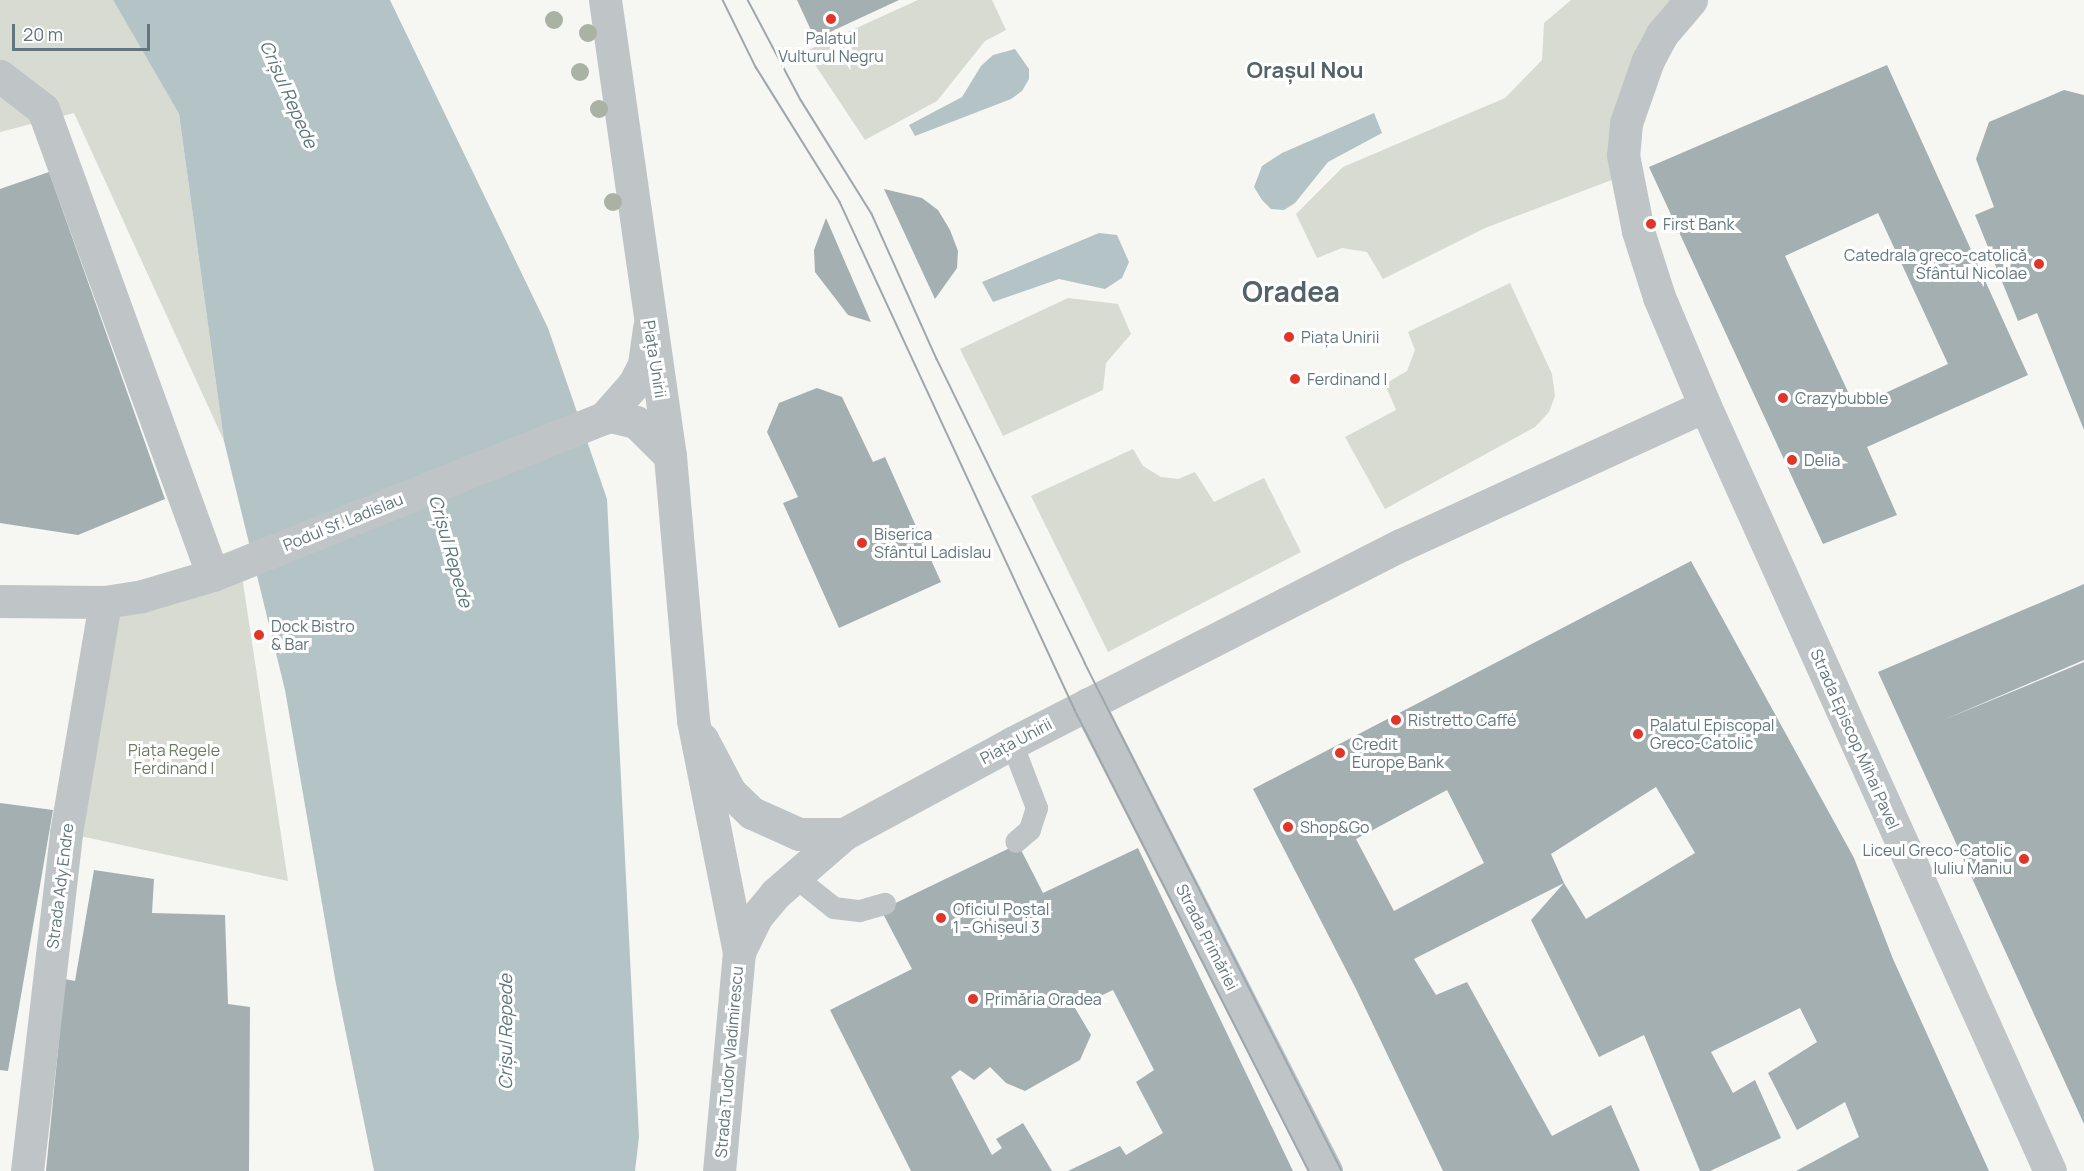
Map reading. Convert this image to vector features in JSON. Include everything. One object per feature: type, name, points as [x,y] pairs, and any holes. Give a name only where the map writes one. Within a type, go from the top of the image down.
[{"type":"street","name":"Piața Unirii","points":[[605,0],[649,327],[670,456],[693,720],[739,952]]},
{"type":"street","points":[[1691,0],[1662,34],[1648,60],[1626,123],[1623,155],[1638,231],[1659,297],[1705,406]]},
{"type":"street","points":[[0,76],[43,109],[234,566],[142,596],[105,602],[0,601]]},
{"type":"street","points":[[649,327],[644,364],[607,417],[636,422],[670,456]]},
{"type":"street","name":"Piața Unirii","points":[[739,952],[756,917],[794,876],[844,834],[1012,743],[1401,545],[1705,406]]},
{"type":"street","name":"Strada Episcop Mihai Pavel","points":[[1705,406],[2050,1171]]},
{"type":"street","name":"Podul Sf. Ladislau","points":[[234,566],[607,417]]},
{"type":"street","name":"Strada Ady Endre","points":[[27,1171],[66,833],[105,602]]},
{"type":"street","name":"Strada Primăriei","points":[[1088,704],[1326,1171]]},
{"type":"street","name":"Piața Unirii","points":[[693,720],[715,769],[730,792],[750,811],[799,834],[844,834]]},
{"type":"street","name":"Strada Tudor Vladimirescu","points":[[719,1171],[739,952]]},
{"type":"lane","points":[[1012,743],[1038,808],[1030,830],[1016,842]]},
{"type":"lane","points":[[794,876],[834,908],[860,911],[885,904]]},
{"type":"green space","points":[[0,0],[113,0],[179,114],[224,441],[74,113],[0,132]]},
{"type":"green space","points":[[918,0],[992,0],[1006,30],[985,41],[937,101],[865,140],[806,51]]},
{"type":"green space","points":[[1571,0],[1691,0],[1679,13],[1625,175],[1485,228],[1383,279],[1367,252],[1342,248],[1317,258],[1296,214],[1343,167],[1505,98],[1542,60],[1544,23]]},
{"type":"green space","points":[[1510,283],[1552,374],[1555,396],[1549,412],[1535,427],[1385,509],[1345,437],[1396,410],[1385,384],[1407,371],[1415,350],[1408,332]]},
{"type":"green space","points":[[1068,298],[1118,304],[1131,334],[1106,363],[1103,390],[1003,436],[960,349]]},
{"type":"green space","points":[[1133,449],[1143,466],[1161,477],[1178,479],[1195,472],[1214,502],[1264,478],[1301,552],[1108,652],[1031,496]]},
{"type":"green space","name":"Piața Regele Ferdinand I","points":[[240,563],[288,881],[66,833],[105,602]]},
{"type":"water","name":"Crișul Repede","points":[[113,0],[390,0],[548,328],[607,499],[639,1137],[635,1171],[374,1171],[336,984],[285,690],[224,441],[179,114]]},
{"type":"water","points":[[1015,49],[1029,69],[1029,79],[1022,91],[1011,99],[915,136],[909,125],[962,97],[981,66],[993,55]]},
{"type":"water","points":[[1374,113],[1382,133],[1328,162],[1295,203],[1284,210],[1271,209],[1262,200],[1254,187],[1262,166],[1282,153]]},
{"type":"water","points":[[1099,233],[1117,235],[1129,262],[1122,278],[1105,289],[1059,279],[993,302],[982,282]]},
{"type":"building","name":"Palatul Vulturul Negru","points":[[797,0],[899,0],[815,39]]},
{"type":"building","points":[[1887,65],[2028,375],[1867,447],[1897,515],[1823,544],[1649,167]],"holes":[[[1878,213],[1948,364],[1855,407],[1785,256]]]},
{"type":"building","name":"Catedrala greco-catolică Sfântul Nicolae","points":[[2064,90],[2084,95],[2084,430],[2037,313],[2018,321],[1975,215],[1994,207],[1976,159],[1989,122]]},
{"type":"building","points":[[49,172],[165,499],[78,535],[0,523],[0,189]]},
{"type":"building","points":[[884,189],[922,198],[938,210],[950,230],[958,251],[957,268],[935,299]]},
{"type":"building","points":[[826,218],[871,322],[848,315],[815,272],[814,250]]},
{"type":"building","name":"Biserica Sfântul Ladislau","points":[[817,388],[842,397],[873,462],[885,457],[941,582],[839,628],[783,503],[798,497],[767,432],[779,403]]},
{"type":"building","points":[[1691,561],[1854,858],[1893,959],[1989,1171],[1796,1171],[1859,1137],[1845,1102],[1797,1130],[1768,1073],[1817,1042],[1800,1008],[1711,1052],[1733,1093],[1755,1080],[1781,1138],[1710,1171],[1700,1171],[1644,1035],[1599,1057],[1531,920],[1564,883],[1414,959],[1436,995],[1467,982],[1552,1136],[1611,1105],[1640,1171],[1443,1171],[1356,989],[1253,789]],"holes":[[[1656,787],[1695,853],[1586,919],[1564,883],[1551,854]],[[1447,790],[1484,863],[1394,911],[1356,839]]]},
{"type":"building","name":"Liceul Greco-Catolic Iuliu Maniu","points":[[2084,584],[2084,660],[1941,721],[2084,662],[2084,1124],[1878,672]]},
{"type":"building","points":[[0,803],[53,810],[8,1071],[0,1070]]},
{"type":"building","name":"Primăria Oradea","points":[[1018,844],[1043,893],[1138,848],[1293,1171],[1068,1171],[1120,1146],[1126,1155],[1163,1133],[1136,1082],[1154,1070],[1113,990],[1075,1008],[1091,1035],[1080,1060],[1025,1091],[1006,1083],[990,1067],[974,1080],[960,1070],[951,1077],[992,1155],[1002,1148],[996,1139],[1023,1123],[1052,1171],[911,1171],[830,1010],[912,969],[881,910]]},
{"type":"building","points":[[94,870],[154,879],[152,913],[225,915],[228,1004],[250,1007],[249,1171],[46,1171],[65,979],[75,981]]},
{"type":"tram line","points":[[723,0],[756,67],[840,202],[1075,710],[1309,1171]]},
{"type":"tram line","points":[[748,0],[801,100],[872,214],[937,359],[1085,663],[1342,1171]]},
{"type":"place","name":"Palatul Vulturul Negru","points":[[831,19]]},
{"type":"place","name":"First Bank","points":[[1651,224]]},
{"type":"place","name":"Catedrala greco-catolică Sfântul Nicolae","points":[[2039,264]]},
{"type":"place","name":"Piața Unirii","points":[[1289,337]]},
{"type":"place","name":"Ferdinand I","points":[[1295,379]]},
{"type":"place","name":"Crazybubble","points":[[1783,398]]},
{"type":"place","name":"Delia","points":[[1792,460]]},
{"type":"place","name":"Biserica Sfântul Ladislau","points":[[862,543]]},
{"type":"place","name":"Dock Bistro & Bar","points":[[259,635]]},
{"type":"place","name":"Ristretto Caffé","points":[[1396,720]]},
{"type":"place","name":"Palatul Episcopal Greco-Catolic","points":[[1638,734]]},
{"type":"place","name":"Credit Europe Bank","points":[[1340,753]]},
{"type":"place","name":"Shop&Go","points":[[1288,827]]},
{"type":"place","name":"Liceul Greco-Catolic Iuliu Maniu","points":[[2024,859]]},
{"type":"place","name":"Oficiul Poștal 1 - Ghișeul 3","points":[[941,918]]},
{"type":"place","name":"Primăria Oradea","points":[[973,999]]},
{"type":"district","name":"Orașul Nou","points":[[1305,71]]},
{"type":"district","name":"Oradea","points":[[1291,291]]}]
